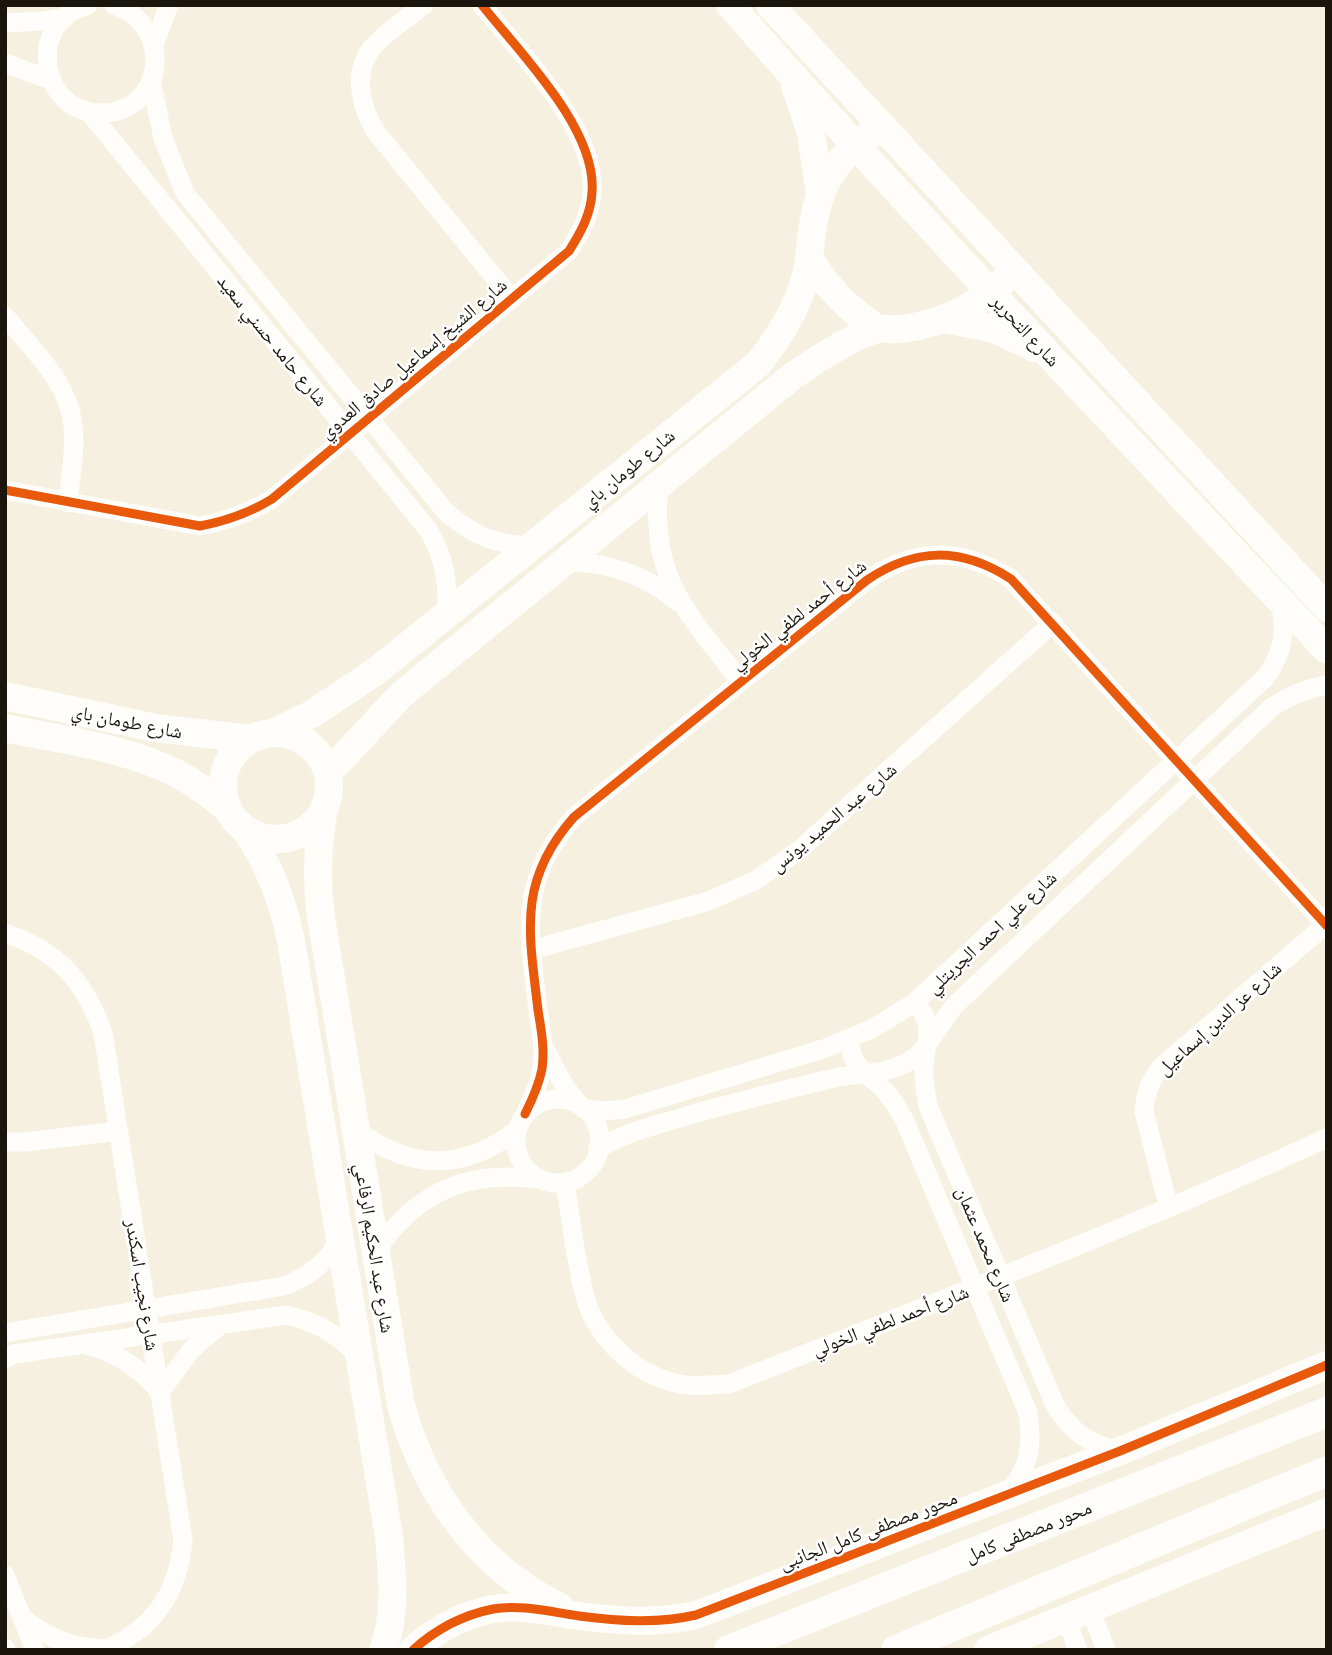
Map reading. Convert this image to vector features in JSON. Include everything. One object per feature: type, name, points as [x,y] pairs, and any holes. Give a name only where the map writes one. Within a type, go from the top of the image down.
[{"type":"main road","name":"محور مصطفى كامل","points":[[729,1650],[1327,1412]]},
{"type":"main road","points":[[896,1650],[1327,1471]]},
{"type":"street","points":[[51,80],[46,63],[47,46],[54,30],[65,17],[88,5]]},
{"type":"street","points":[[114,5],[139,18],[154,45]]},
{"type":"street","name":"شارع حامد حسني سعيد","points":[[169,5],[154,45],[156,57],[151,80],[163,138],[185,193],[446,512],[464,527],[485,538],[507,545],[530,546]]},
{"type":"street","points":[[424,5],[372,48],[361,76],[363,105],[376,132],[512,299]]},
{"type":"street","name":"شارع الشيخ إسماعيل صادق العدوي","points":[[5,490],[200,526],[226,522],[250,512],[272,499],[569,251],[581,233],[589,212],[591,169],[578,133],[565,110],[481,5]]},
{"type":"street","name":"شارع التحرير","points":[[730,5],[991,293],[1327,650]]},
{"type":"street","name":"شارع التحرير","points":[[770,5],[1327,608]]},
{"type":"street","points":[[5,23],[65,17]]},
{"type":"street","points":[[5,63],[51,80]]},
{"type":"street","points":[[789,71],[811,133],[820,195]]},
{"type":"street","name":"شارع حامد حسني سعيد","points":[[51,80],[60,94],[73,105],[89,112],[429,531],[440,550],[446,572],[446,615]]},
{"type":"street","points":[[89,112],[119,110],[143,93],[151,80]]},
{"type":"street","name":"شارع طومان باي","points":[[5,696],[156,727],[261,736],[312,714],[344,694],[758,364],[785,326],[800,293],[810,259],[814,217],[820,195],[834,168],[855,144],[881,127]]},
{"type":"street","points":[[810,259],[839,299],[878,329]]},
{"type":"street","name":"شارع طومان باي","points":[[328,773],[402,694],[794,375],[821,357],[878,329],[898,330],[945,319],[991,293],[1014,271]]},
{"type":"street","points":[[5,316],[58,381],[69,403],[74,428],[68,503]]},
{"type":"street","points":[[945,319],[995,329],[1048,354]]},
{"type":"street","points":[[659,485],[657,535],[670,582],[681,604],[741,682]]},
{"type":"street","name":"شارع أحمد لطفي الخولي","points":[[521,1123],[536,1092],[542,1068],[542,1043],[531,950],[531,902],[536,878],[558,835],[574,817],[867,580],[884,569],[920,556],[960,557],[995,569],[1024,592],[1326,926]]},
{"type":"street","points":[[565,562],[590,562],[615,567],[661,588],[681,604]]},
{"type":"street","name":"شارع علي احمد الجريتلي","points":[[582,1107],[605,1111],[625,1109],[850,1040],[894,1017],[914,1003],[1266,677],[1275,664],[1284,633],[1280,601]]},
{"type":"street","name":"شارع عبد الحميد يونس","points":[[531,950],[709,901],[756,880],[798,850],[1053,623]]},
{"type":"street","name":"شارع علي احمد الجريتلي","points":[[598,1149],[628,1133],[762,1095],[900,1066],[928,1044],[954,1006],[1272,708],[1306,689],[1327,685]]},
{"type":"street","name":"شارع طومان باي","points":[[5,728],[149,761],[204,790],[237,820]]},
{"type":"street","points":[[285,733],[308,743],[317,751],[328,773],[328,797],[317,820],[296,835],[270,839],[258,836],[237,820],[222,784],[230,758],[261,736],[285,733]]},
{"type":"street","name":"شارع عبد الحكيم الرفاعي","points":[[324,809],[317,844],[316,881],[401,1405],[408,1432],[434,1488],[476,1545],[501,1570],[540,1597],[579,1616]]},
{"type":"street","name":"شارع عبد الحكيم الرفاعي","points":[[237,820],[267,864],[285,911],[389,1537],[392,1604],[383,1650]]},
{"type":"street","name":"شارع عز الدين إسماعيل","points":[[1169,1208],[1144,1112],[1145,1096],[1151,1081],[1160,1068],[1326,926]]},
{"type":"street","name":"شارع نجيب اسكندر","points":[[5,933],[47,952],[66,968],[83,987],[95,1009],[103,1033],[183,1541],[181,1558],[171,1590],[153,1618],[127,1640],[106,1649]]},
{"type":"street","name":"شارع محمد عثمان","points":[[914,1003],[921,1009],[929,1025],[924,1085],[928,1106],[1055,1405],[1066,1423],[1081,1437],[1099,1447],[1119,1451]]},
{"type":"street","name":"شارع محمد عثمان","points":[[850,1040],[853,1059],[881,1087],[904,1119],[1028,1413],[1031,1435],[1028,1458],[1019,1479],[1004,1496]]},
{"type":"street","name":"شارع أحمد لطفي الخولي","points":[[542,1043],[565,1087],[582,1107]]},
{"type":"street","points":[[356,1130],[376,1145],[399,1156],[424,1161],[449,1161],[473,1156],[496,1146],[537,1104],[551,1099],[566,1100],[582,1107],[593,1119],[598,1131],[598,1149],[589,1169],[578,1178],[552,1183],[539,1179],[498,1176],[458,1183],[433,1194],[411,1210],[392,1229],[376,1251]]},
{"type":"street","points":[[521,1123],[516,1150],[524,1167],[539,1179]]},
{"type":"street","points":[[5,1142],[119,1131]]},
{"type":"street","name":"شارع أحمد لطفي الخولي","points":[[565,1182],[584,1295],[607,1339],[623,1355],[653,1374],[684,1384],[729,1384],[1169,1208],[1327,1138]]},
{"type":"street","points":[[5,1333],[284,1286],[317,1269],[341,1240]]},
{"type":"street","points":[[5,1359],[14,1354],[286,1315],[307,1320],[336,1335],[359,1357]]},
{"type":"street","points":[[82,1345],[117,1356],[134,1366],[160,1392],[186,1356],[220,1325]]},
{"type":"street","name":"محور مصطفى كامل الجانبى","points":[[413,1650],[430,1635],[495,1609],[533,1609],[649,1622],[696,1615],[1119,1451],[1327,1365]]},
{"type":"street","points":[[988,1650],[1327,1512]]},
{"type":"street","points":[[5,1575],[36,1650]]},
{"type":"street","points":[[1078,1614],[1078,1650]]},
{"type":"street","points":[[1078,1614],[1106,1650]]},
{"type":"street","points":[[23,1619],[41,1633],[62,1643],[106,1649]]},
{"type":"cycle path","points":[[5,490],[200,526],[246,512],[272,499],[569,251],[585,223],[592,192],[590,168],[582,143],[553,92],[482,5]]},
{"type":"cycle path","points":[[525,1114],[539,1081],[543,1054],[530,932],[531,908],[543,863],[556,840],[574,817],[867,580],[903,561],[939,555],[956,557],[974,561],[1011,579],[1327,926]]},
{"type":"cycle path","points":[[413,1650],[450,1624],[493,1609],[525,1608],[638,1621],[696,1615],[1120,1451],[1327,1365]]}]
